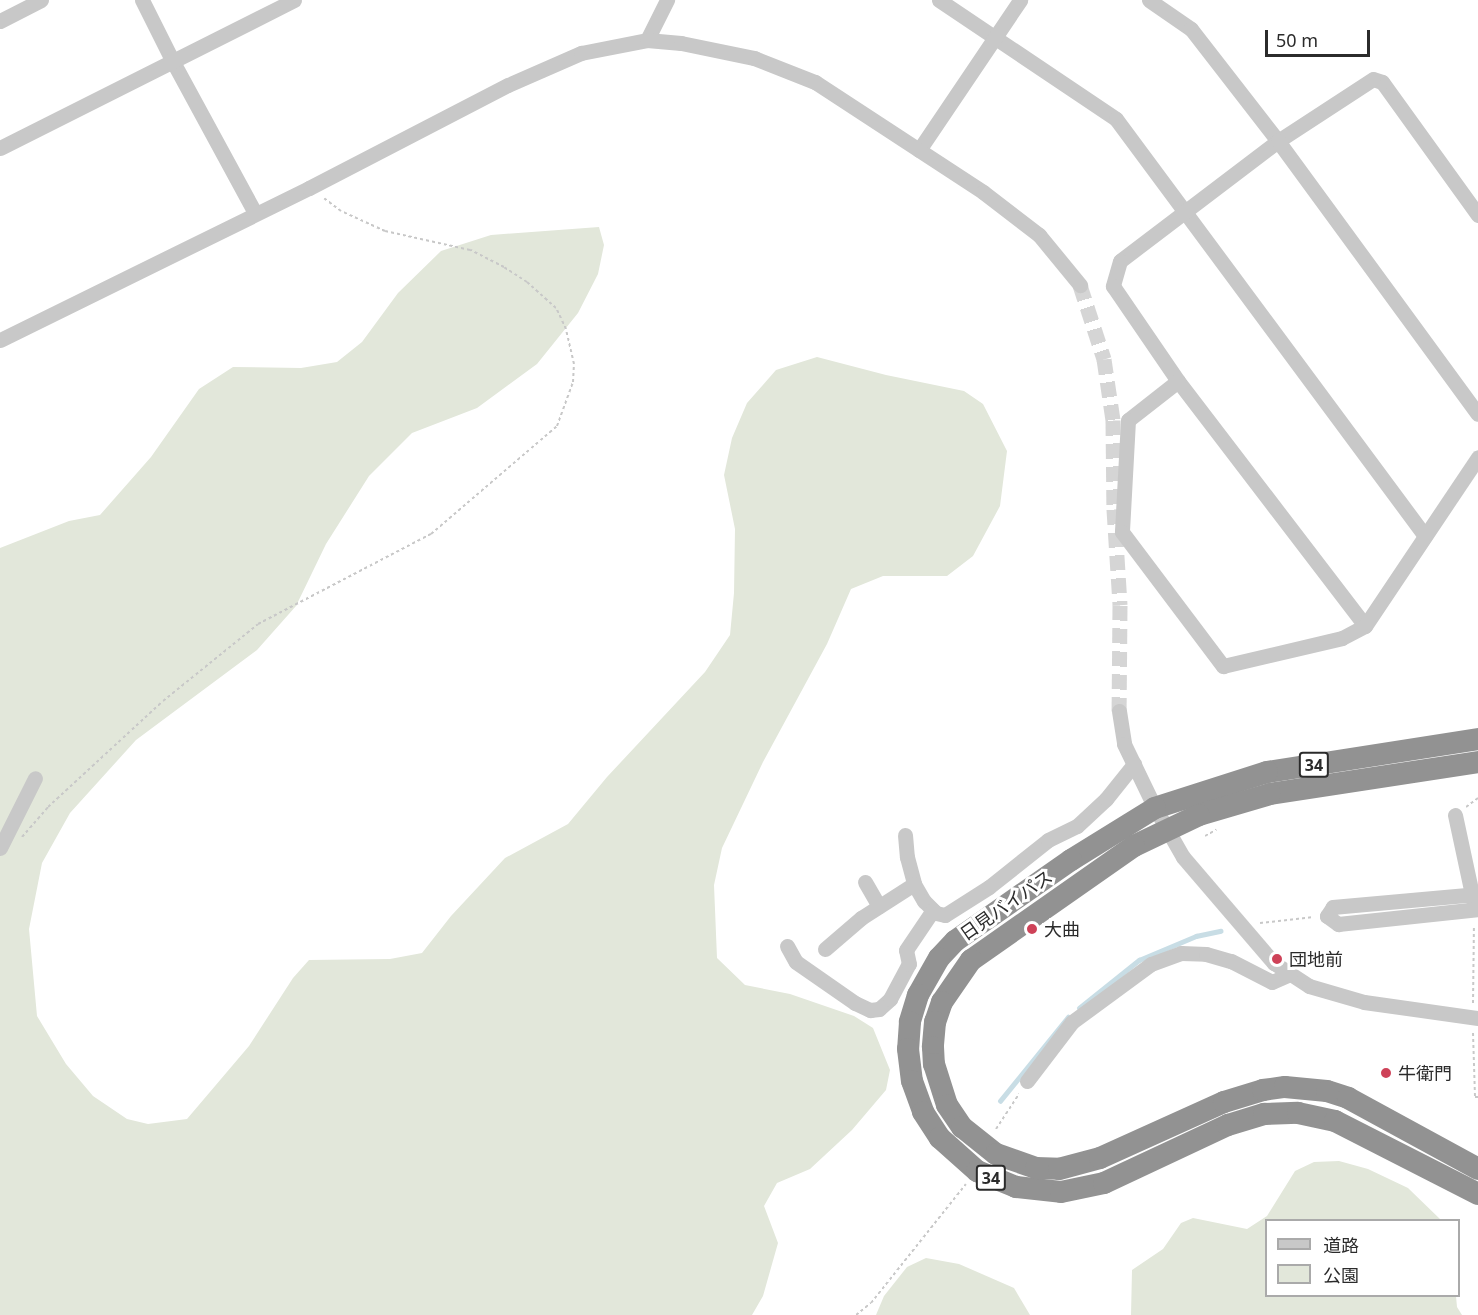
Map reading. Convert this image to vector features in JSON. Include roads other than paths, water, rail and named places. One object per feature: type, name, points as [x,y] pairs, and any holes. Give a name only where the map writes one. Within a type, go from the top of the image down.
[{"type":"highway","name":"日見バイパス","points":[[1478,739],[1267,772],[1155,808],[1071,860],[970,928],[939,958],[927,976],[910,1022],[908,1049],[912,1081],[923,1112],[940,1138],[977,1171],[1016,1187],[1061,1192],[1104,1183],[1228,1125],[1264,1114],[1299,1113],[1335,1121],[1478,1194]]},
{"type":"highway","name":"日見バイパス","points":[[1478,762],[1270,794],[1199,815],[1134,846],[1089,875],[971,960],[951,986],[935,1022],[934,1064],[947,1105],[962,1127],[996,1154],[1036,1168],[1059,1169],[1100,1158],[1224,1102],[1263,1090],[1303,1088],[1348,1098],[1478,1169]]},
{"type":"street","points":[[0,21],[41,0]]},
{"type":"street","points":[[142,0],[255,213]]},
{"type":"street","points":[[0,148],[294,0]]},
{"type":"street","points":[[648,40],[667,0]]},
{"type":"street","points":[[939,0],[1116,118],[1425,536]]},
{"type":"street","points":[[919,150],[1020,0]]},
{"type":"street","points":[[1149,0],[1191,29],[1278,141],[1478,414]]},
{"type":"street","points":[[0,340],[508,85],[581,53],[648,40],[704,47],[781,67],[815,82],[983,192],[1039,235],[1080,285]]},
{"type":"street","points":[[1365,626],[1179,381],[1113,286],[1120,261],[1278,141],[1373,79],[1382,82],[1476,210]]},
{"type":"street","points":[[1179,381],[1128,420],[1122,532],[1223,666],[1342,638],[1365,626],[1478,457]]},
{"type":"street","points":[[1119,711],[1124,744],[1155,808],[1183,857],[1274,963],[1309,986],[1364,1002],[1475,1017]]},
{"type":"street","points":[[905,835],[907,857],[914,884],[924,901],[933,910],[945,915],[989,887],[1048,840],[1077,826],[1106,799],[1134,764]]},
{"type":"street","points":[[0,848],[35,778]]},
{"type":"street","points":[[1327,916],[1333,907],[1475,902],[1455,815]]},
{"type":"street","points":[[865,882],[879,906]]},
{"type":"street","points":[[825,949],[861,918],[914,884]]},
{"type":"street","points":[[787,946],[796,962],[855,1003],[870,1010],[879,1009],[890,999],[909,964],[906,950],[933,910]]},
{"type":"street","points":[[1027,1081],[1072,1022],[1151,964],[1181,953],[1206,954],[1231,961],[1272,982],[1290,974]]},
{"type":"waterway","points":[[1079,1008],[1139,960],[1196,936],[1220,931]]},
{"type":"waterway","points":[[1000,1101],[1068,1017]]},
{"type":"tunnel","points":[[1080,285],[1104,359],[1113,420],[1114,509],[1120,605],[1119,711]]},
{"type":"place","name":"大曲","points":[[1032,929]]},
{"type":"place","name":"団地前","points":[[1277,959]]},
{"type":"place","name":"牛衛門","points":[[1386,1073]]}]
